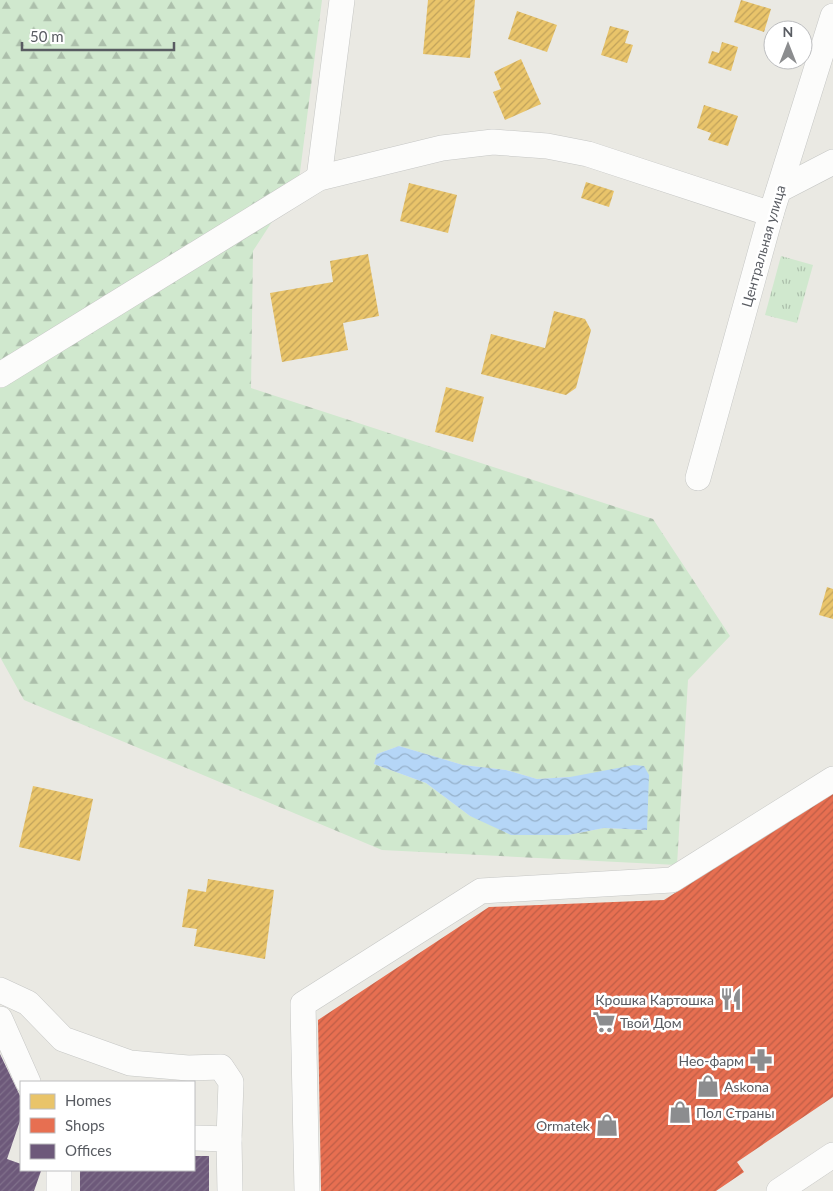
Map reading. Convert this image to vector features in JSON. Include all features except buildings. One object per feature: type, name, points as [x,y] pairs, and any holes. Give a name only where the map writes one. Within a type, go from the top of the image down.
[{"type":"street","points":[[319,178],[342,0]]},
{"type":"street","name":"Центральная улица","points":[[698,478],[771,214],[833,16]]},
{"type":"street","points":[[0,375],[319,178],[442,148],[493,142],[547,146],[588,154],[771,214]]},
{"type":"street","points":[[779,190],[833,162]]},
{"type":"street","points":[[307,1191],[303,1004],[481,891],[672,880],[833,780]]},
{"type":"street","points":[[0,990],[28,1003],[63,1039],[130,1063],[188,1068],[221,1067],[230,1082],[230,1191]]},
{"type":"street","points":[[0,1019],[28,1081]]},
{"type":"street","points":[[195,1138],[229,1138]]},
{"type":"street","points":[[779,1191],[833,1155]]},
{"type":"street","points":[[59,1171],[59,1191]]},
{"type":"green space","points":[[0,0],[322,0],[299,180],[253,251],[251,388],[653,519],[730,636],[688,680],[677,865],[382,850],[24,700],[0,657]],"holes":[[[399,746],[463,765],[506,770],[537,779],[570,777],[647,830],[604,828],[568,835],[470,816],[426,783],[374,764],[377,754]]]},
{"type":"green space","points":[[781,256],[813,265],[797,323],[765,315]]},
{"type":"water","points":[[399,746],[463,765],[506,770],[537,779],[570,777],[634,765],[644,766],[649,775],[647,830],[604,828],[568,835],[511,835],[470,816],[426,783],[374,764],[377,754]]},
{"type":"place","name":"Крошка Картошка","points":[[731,999]]},
{"type":"place","name":"Твой Дом","points":[[604,1022]]},
{"type":"place","name":"Нео-фарм","points":[[761,1060]]},
{"type":"place","name":"Askona","points":[[708,1086]]},
{"type":"place","name":"Пол Страны","points":[[680,1112]]},
{"type":"place","name":"Ormatek","points":[[607,1125]]}]
